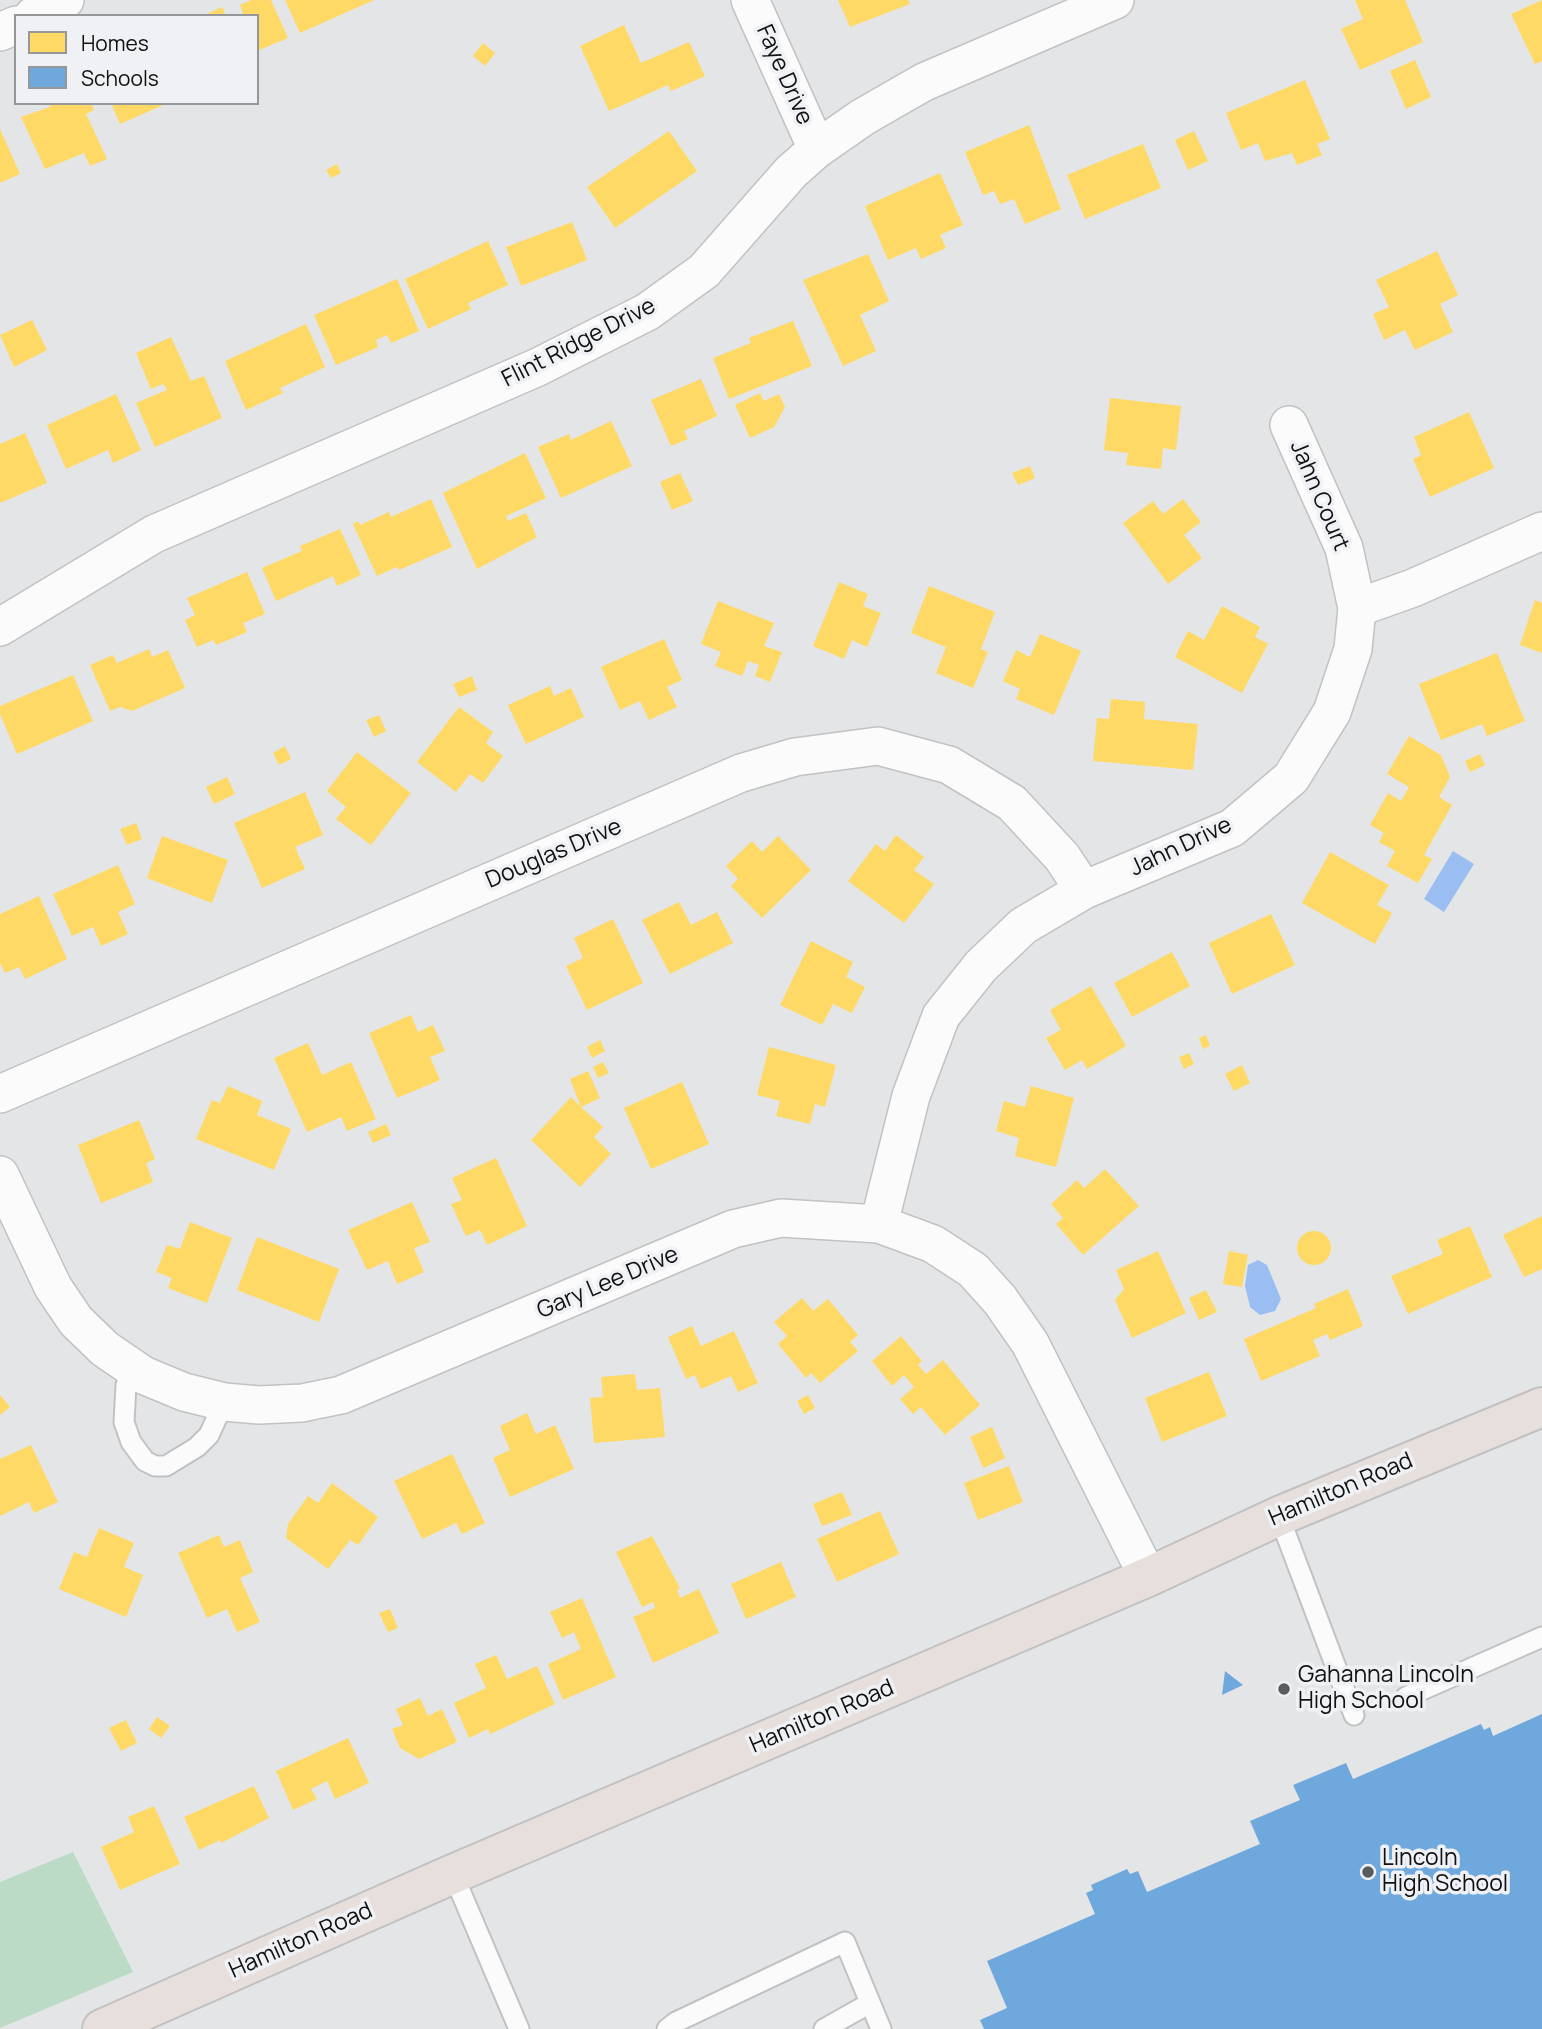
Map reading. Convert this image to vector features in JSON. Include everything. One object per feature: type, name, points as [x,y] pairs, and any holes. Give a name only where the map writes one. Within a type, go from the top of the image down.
[{"type":"main road","name":"Hamilton Road","points":[[102,2029],[453,1874],[1148,1577],[1279,1516],[1542,1407]]},
{"type":"street","points":[[37,14],[65,0]]},
{"type":"street","name":"Faye Drive","points":[[750,0],[817,149]]},
{"type":"street","name":"Flint Ridge Drive","points":[[0,627],[154,534],[538,367],[647,312],[704,271],[791,172],[817,149],[863,117],[924,82],[1115,0]]},
{"type":"street","name":"Jahn Court","points":[[1289,425],[1344,548],[1357,608]]},
{"type":"street","points":[[1357,608],[1413,588],[1542,531]]},
{"type":"street","name":"Jahn Drive","points":[[879,1224],[911,1096],[941,1016],[981,965],[1023,926],[1084,890],[1232,828],[1291,778],[1332,712],[1353,649],[1357,608]]},
{"type":"street","name":"Douglas Drive","points":[[0,1094],[741,773],[795,757],[878,746],[949,765],[1012,803],[1062,857],[1084,890]]},
{"type":"street","name":"Gary Lee Drive","points":[[0,1175],[31,1246],[76,1321],[105,1349],[132,1368],[184,1392],[224,1402],[259,1405],[302,1403],[341,1395],[733,1229],[781,1218],[879,1224],[933,1244],[973,1270],[1000,1300],[1030,1343],[1148,1577]]},
{"type":"lane","points":[[132,1368],[126,1385],[124,1422],[131,1442],[145,1461],[155,1466],[173,1462],[197,1447],[209,1435],[224,1402]]},
{"type":"lane","points":[[1279,1516],[1354,1714]]},
{"type":"lane","points":[[1406,1696],[1542,1637]]},
{"type":"lane","points":[[453,1874],[519,2029]]},
{"type":"lane","points":[[667,2029],[676,2021],[845,1942],[881,2029]]},
{"type":"lane","points":[[824,2029],[870,2003]]},
{"type":"green space","points":[[73,1852],[133,1972],[0,2028],[0,1882]]},
{"type":"water","points":[[1453,851],[1474,864],[1444,912],[1424,899]]},
{"type":"water","points":[[1258,1260],[1267,1265],[1281,1299],[1275,1311],[1260,1315],[1250,1307],[1245,1286],[1248,1265]]},
{"type":"building: Homes","points":[[251,0],[271,0],[288,38],[259,50],[259,14],[243,14],[240,5]]},
{"type":"building: Homes","points":[[285,0],[374,0],[300,33]]},
{"type":"building: Homes","points":[[838,0],[908,0],[910,4],[850,27]]},
{"type":"building: Homes","points":[[1355,0],[1405,0],[1423,42],[1360,70],[1341,29],[1363,19]]},
{"type":"building: Homes","points":[[1542,0],[1542,61],[1535,64],[1511,14]]},
{"type":"building: Homes","points":[[222,7],[225,14],[206,14]]},
{"type":"building: Homes","points":[[624,25],[641,63],[689,42],[705,76],[671,91],[668,85],[609,111],[580,46]]},
{"type":"building: Homes","points":[[483,43],[495,53],[485,66],[473,56]]},
{"type":"building: Homes","points":[[1415,60],[1431,97],[1406,109],[1390,71]]},
{"type":"building: Homes","points":[[1305,80],[1330,139],[1317,144],[1322,155],[1297,165],[1292,153],[1265,161],[1258,143],[1241,150],[1226,113]]},
{"type":"building: Homes","points":[[92,105],[94,110],[86,114],[107,159],[90,166],[84,153],[45,169],[21,117],[50,107]]},
{"type":"building: Homes","points":[[112,105],[163,105],[120,124]]},
{"type":"building: Homes","points":[[1029,125],[1061,209],[1025,224],[1014,199],[1000,204],[994,191],[983,195],[965,152]]},
{"type":"building: Homes","points":[[0,129],[20,174],[0,183]]},
{"type":"building: Homes","points":[[669,131],[697,171],[615,228],[587,187]]},
{"type":"building: Homes","points":[[1194,131],[1208,161],[1188,170],[1175,140]]},
{"type":"building: Homes","points":[[1143,144],[1161,188],[1085,219],[1067,175]]},
{"type":"building: Homes","points":[[337,164],[341,173],[331,178],[326,170]]},
{"type":"building: Homes","points":[[940,173],[963,225],[940,235],[946,248],[921,259],[916,248],[888,260],[865,206]]},
{"type":"building: Homes","points":[[572,222],[587,260],[521,286],[506,247]]},
{"type":"building: Homes","points":[[488,241],[508,285],[468,303],[471,309],[428,329],[405,279]]},
{"type":"building: Homes","points":[[1437,251],[1458,295],[1440,304],[1453,332],[1415,350],[1405,330],[1384,340],[1373,314],[1389,307],[1376,280]]},
{"type":"building: Homes","points":[[868,254],[889,301],[860,315],[876,351],[843,366],[803,280]]},
{"type":"building: Homes","points":[[397,279],[419,331],[391,343],[387,335],[376,340],[378,347],[336,365],[314,315]]},
{"type":"building: Homes","points":[[32,320],[47,350],[14,367],[0,335]]},
{"type":"building: Homes","points":[[793,321],[812,366],[729,399],[713,358],[751,343],[749,338]]},
{"type":"building: Homes","points":[[306,324],[325,367],[280,388],[283,393],[246,410],[225,361]]},
{"type":"building: Homes","points":[[171,337],[191,381],[204,376],[222,418],[155,447],[136,403],[167,390],[163,384],[151,389],[136,353]]},
{"type":"building: Homes","points":[[701,379],[717,416],[684,431],[688,439],[671,446],[651,400]]},
{"type":"building: Homes","points":[[760,393],[764,401],[779,394],[785,407],[774,427],[750,438],[735,405]]},
{"type":"building: Homes","points":[[116,394],[141,450],[113,463],[108,450],[66,469],[47,425]]},
{"type":"building: Homes","points":[[1110,398],[1181,406],[1176,450],[1163,448],[1161,469],[1126,465],[1128,453],[1104,450]]},
{"type":"building: Homes","points":[[1469,412],[1494,468],[1430,497],[1413,459],[1421,455],[1414,437]]},
{"type":"building: Homes","points":[[611,421],[632,466],[561,498],[538,447],[569,434],[571,440]]},
{"type":"building: Homes","points":[[25,433],[47,483],[0,503],[0,444]]},
{"type":"building: Homes","points":[[525,453],[546,498],[506,516],[508,521],[526,513],[537,537],[477,569],[443,493]]},
{"type":"building: Homes","points":[[1030,466],[1035,478],[1018,485],[1012,473]]},
{"type":"building: Homes","points":[[680,473],[693,501],[672,510],[660,482]]},
{"type":"building: Homes","points":[[431,499],[452,547],[399,570],[397,567],[377,576],[353,524],[358,521],[360,525],[389,512],[391,517]]},
{"type":"building: Homes","points":[[1183,499],[1201,522],[1184,535],[1202,558],[1168,584],[1123,523],[1153,501],[1163,514]]},
{"type":"building: Homes","points":[[340,529],[361,575],[337,586],[333,576],[276,601],[262,568],[302,551],[300,546]]},
{"type":"building: Homes","points":[[247,572],[265,614],[243,623],[247,632],[216,645],[213,640],[197,647],[185,620],[195,615],[187,598]]},
{"type":"building: Homes","points":[[839,582],[868,594],[863,606],[881,613],[867,647],[852,640],[844,659],[813,646]]},
{"type":"building: Homes","points":[[929,586],[995,612],[981,649],[988,652],[973,688],[936,673],[946,647],[911,633]]},
{"type":"building: Homes","points":[[1535,600],[1542,603],[1542,653],[1520,645]]},
{"type":"building: Homes","points":[[718,601],[774,623],[764,646],[782,652],[770,682],[755,676],[759,665],[748,661],[742,676],[715,666],[721,652],[701,644]]},
{"type":"building: Homes","points":[[1222,606],[1260,627],[1255,637],[1268,644],[1242,693],[1175,657],[1188,631],[1204,640]]},
{"type":"building: Homes","points":[[1040,634],[1081,651],[1054,715],[1016,699],[1020,689],[1003,681],[1016,650],[1030,657]]},
{"type":"building: Homes","points":[[664,639],[682,680],[667,687],[677,707],[649,720],[640,701],[620,710],[601,667]]},
{"type":"building: Homes","points":[[149,649],[152,657],[168,650],[185,688],[132,711],[120,707],[110,711],[90,665],[113,655],[117,663]]},
{"type":"building: Homes","points":[[1497,653],[1525,721],[1487,736],[1482,724],[1441,740],[1419,684]]},
{"type":"building: Homes","points":[[73,675],[93,721],[17,754],[0,714],[0,706]]},
{"type":"building: Homes","points":[[472,676],[477,690],[459,697],[453,684]]},
{"type":"building: Homes","points":[[550,686],[554,696],[571,688],[584,717],[526,744],[508,705]]},
{"type":"building: Homes","points":[[1111,699],[1145,702],[1144,719],[1198,724],[1193,770],[1093,761],[1097,718],[1109,719]]},
{"type":"building: Homes","points":[[459,707],[493,732],[486,743],[503,756],[483,783],[470,774],[456,792],[417,762]]},
{"type":"building: Homes","points":[[379,715],[386,731],[374,737],[366,720]]},
{"type":"building: Homes","points":[[1409,736],[1441,755],[1450,777],[1439,797],[1452,805],[1424,855],[1432,859],[1418,883],[1387,866],[1395,851],[1379,842],[1384,833],[1370,825],[1388,793],[1401,801],[1409,787],[1387,774]]},
{"type":"building: Homes","points":[[285,746],[291,759],[279,765],[273,753]]},
{"type":"building: Homes","points":[[357,752],[411,793],[371,845],[336,819],[346,807],[327,791]]},
{"type":"building: Homes","points":[[1480,754],[1485,765],[1470,772],[1465,761]]},
{"type":"building: Homes","points":[[227,777],[235,794],[214,804],[206,787]]},
{"type":"building: Homes","points":[[305,792],[323,835],[295,847],[305,869],[262,888],[234,823]]},
{"type":"building: Homes","points":[[136,823],[142,839],[127,845],[120,829]]},
{"type":"building: Homes","points":[[896,835],[924,857],[914,870],[934,884],[904,923],[848,881],[876,844],[885,851]]},
{"type":"building: Homes","points":[[162,836],[228,860],[212,903],[147,878]]},
{"type":"building: Homes","points":[[778,836],[811,870],[762,918],[731,886],[738,879],[726,866],[752,841],[762,852]]},
{"type":"building: Homes","points":[[1330,852],[1389,885],[1377,905],[1392,913],[1375,944],[1302,903]]},
{"type":"building: Homes","points":[[118,865],[135,904],[118,912],[128,934],[101,946],[93,927],[72,936],[53,894]]},
{"type":"building: Homes","points":[[39,896],[67,959],[25,979],[19,967],[5,973],[0,963],[0,914]]},
{"type":"building: Homes","points":[[679,902],[691,925],[717,912],[733,943],[670,974],[642,920]]},
{"type":"building: Homes","points":[[1271,914],[1295,965],[1232,994],[1209,943]]},
{"type":"building: Homes","points":[[613,919],[643,983],[587,1010],[566,966],[583,958],[574,938]]},
{"type":"building: Homes","points":[[811,941],[853,962],[846,977],[865,987],[852,1013],[833,1004],[822,1025],[780,1005]]},
{"type":"building: Homes","points":[[1172,952],[1190,986],[1132,1017],[1114,983]]},
{"type":"building: Homes","points":[[1091,986],[1126,1046],[1087,1069],[1082,1060],[1065,1070],[1046,1038],[1061,1030],[1050,1010]]},
{"type":"building: Homes","points":[[411,1015],[418,1032],[433,1025],[445,1051],[430,1057],[440,1080],[397,1098],[369,1033]]},
{"type":"building: Homes","points":[[1206,1035],[1210,1046],[1203,1049],[1199,1038]]},
{"type":"building: Homes","points":[[600,1040],[605,1051],[592,1058],[587,1047]]},
{"type":"building: Homes","points":[[308,1043],[322,1075],[351,1062],[376,1119],[347,1131],[341,1117],[307,1132],[274,1058]]},
{"type":"building: Homes","points":[[769,1047],[836,1065],[825,1107],[815,1104],[810,1124],[776,1116],[780,1101],[757,1095]]},
{"type":"building: Homes","points":[[1189,1053],[1194,1064],[1184,1069],[1179,1057]]},
{"type":"building: Homes","points":[[603,1062],[609,1073],[598,1078],[593,1067]]},
{"type":"building: Homes","points":[[1242,1065],[1250,1083],[1234,1091],[1225,1074]]},
{"type":"building: Homes","points":[[588,1071],[600,1098],[581,1107],[570,1079]]},
{"type":"building: Homes","points":[[682,1082],[709,1144],[651,1169],[624,1108]]},
{"type":"building: Homes","points":[[228,1086],[262,1101],[257,1115],[291,1129],[274,1170],[196,1139],[212,1100],[220,1103]]},
{"type":"building: Homes","points":[[1031,1086],[1074,1098],[1056,1167],[1015,1156],[1019,1138],[996,1131],[1004,1101],[1025,1107]]},
{"type":"building: Homes","points":[[571,1097],[603,1127],[594,1137],[611,1154],[580,1187],[531,1140]]},
{"type":"building: Homes","points":[[139,1120],[155,1159],[146,1163],[153,1182],[101,1203],[78,1145]]},
{"type":"building: Homes","points":[[386,1124],[391,1135],[373,1143],[368,1132]]},
{"type":"building: Homes","points":[[496,1158],[527,1226],[487,1245],[480,1230],[466,1236],[451,1204],[462,1200],[452,1178]]},
{"type":"building: Homes","points":[[1105,1169],[1139,1206],[1083,1255],[1056,1224],[1063,1218],[1051,1204],[1077,1180],[1084,1188]]},
{"type":"building: Homes","points":[[412,1202],[430,1242],[414,1248],[424,1272],[397,1284],[388,1261],[367,1270],[348,1230]]},
{"type":"building: Homes","points":[[1542,1216],[1542,1269],[1524,1277],[1503,1235]]},
{"type":"building: Homes","points":[[190,1222],[232,1238],[207,1303],[168,1288],[172,1278],[156,1272],[167,1245],[180,1249]]},
{"type":"building: Homes","points":[[1470,1226],[1492,1277],[1408,1314],[1391,1276],[1443,1254],[1437,1240]]},
{"type":"building: Homes","points":[[1314,1231],[1326,1236],[1331,1248],[1326,1260],[1314,1265],[1302,1260],[1297,1248],[1302,1236]]},
{"type":"building: Homes","points":[[257,1237],[339,1269],[319,1322],[237,1290]]},
{"type":"building: Homes","points":[[1158,1251],[1186,1313],[1132,1338],[1115,1300],[1124,1289],[1116,1270]]},
{"type":"building: Homes","points":[[1229,1251],[1248,1255],[1242,1287],[1223,1284]]},
{"type":"building: Homes","points":[[1348,1289],[1363,1326],[1330,1340],[1327,1334],[1313,1340],[1320,1356],[1261,1381],[1244,1339],[1316,1308],[1314,1304]]},
{"type":"building: Homes","points":[[1206,1290],[1217,1312],[1199,1320],[1189,1298]]},
{"type":"building: Homes","points":[[802,1298],[813,1311],[828,1299],[858,1335],[850,1342],[858,1351],[820,1383],[811,1373],[806,1378],[778,1344],[787,1336],[774,1322]]},
{"type":"building: Homes","points":[[692,1326],[701,1346],[734,1331],[758,1383],[738,1392],[731,1376],[701,1389],[695,1375],[686,1379],[668,1337]]},
{"type":"building: Homes","points":[[901,1336],[922,1361],[918,1365],[926,1374],[943,1360],[980,1405],[945,1435],[921,1407],[913,1414],[900,1399],[914,1387],[904,1375],[892,1386],[872,1361]]},
{"type":"building: Homes","points":[[1209,1372],[1227,1416],[1162,1442],[1145,1398]]},
{"type":"building: Homes","points":[[635,1374],[637,1390],[660,1388],[665,1437],[594,1443],[590,1398],[603,1397],[601,1377]]},
{"type":"building: Homes","points":[[0,1395],[10,1407],[0,1415]]},
{"type":"building: Homes","points":[[808,1395],[815,1408],[804,1414],[797,1401]]},
{"type":"building: Homes","points":[[527,1413],[536,1434],[555,1425],[574,1469],[510,1497],[493,1458],[510,1450],[500,1426]]},
{"type":"building: Homes","points":[[992,1427],[1005,1458],[983,1468],[970,1437]]},
{"type":"building: Homes","points":[[31,1445],[58,1502],[34,1513],[29,1502],[0,1516],[0,1459]]},
{"type":"building: Homes","points":[[452,1454],[485,1523],[462,1534],[456,1523],[422,1539],[394,1481]]},
{"type":"building: Homes","points":[[1009,1466],[1023,1502],[978,1520],[964,1483]]},
{"type":"building: Homes","points":[[332,1483],[378,1517],[358,1545],[350,1540],[328,1569],[286,1538],[288,1524],[308,1496],[318,1503]]},
{"type":"building: Homes","points":[[842,1492],[852,1515],[822,1526],[813,1504]]},
{"type":"building: Homes","points":[[880,1511],[899,1554],[837,1582],[817,1539]]},
{"type":"building: Homes","points":[[99,1528],[134,1543],[124,1567],[143,1575],[126,1617],[59,1589],[74,1552],[87,1557]]},
{"type":"building: Homes","points":[[219,1535],[224,1547],[240,1540],[253,1572],[240,1578],[260,1622],[237,1632],[227,1609],[207,1618],[178,1553]]},
{"type":"building: Homes","points":[[652,1536],[680,1588],[677,1590],[680,1598],[699,1589],[719,1633],[653,1663],[633,1617],[655,1608],[653,1602],[642,1607],[616,1552]]},
{"type":"building: Homes","points":[[781,1562],[796,1597],[746,1619],[731,1584]]},
{"type":"building: Homes","points":[[582,1598],[616,1677],[563,1700],[548,1664],[581,1649],[574,1632],[562,1638],[550,1612]]},
{"type":"building: Homes","points":[[390,1609],[398,1628],[388,1632],[379,1613]]},
{"type":"building: Homes","points":[[496,1655],[507,1679],[537,1666],[555,1704],[490,1734],[488,1729],[469,1738],[454,1703],[486,1688],[475,1664]]},
{"type":"building: Homes","points":[[420,1698],[428,1716],[442,1709],[457,1742],[419,1759],[400,1748],[392,1729],[403,1725],[396,1709]]},
{"type":"building: Homes","points":[[157,1717],[170,1726],[161,1738],[149,1729]]},
{"type":"building: Homes","points":[[126,1720],[137,1743],[121,1751],[109,1728]]},
{"type":"building: Homes","points":[[348,1738],[369,1783],[335,1799],[327,1781],[311,1789],[317,1799],[293,1810],[276,1771]]},
{"type":"building: Homes","points":[[254,1786],[269,1818],[221,1843],[220,1840],[199,1850],[184,1817]]},
{"type":"building: Homes","points":[[154,1806],[180,1864],[120,1890],[101,1847],[134,1832],[128,1817]]},
{"type":"building: Schools","points":[[1225,1671],[1243,1685],[1222,1695]]},
{"type":"building: Schools","name":"Lincoln High School","points":[[1542,1714],[1542,2029],[984,2029],[980,2020],[1007,2008],[987,1961],[1095,1914],[1086,1893],[1093,1890],[1091,1885],[1127,1869],[1130,1874],[1138,1871],[1147,1892],[1260,1844],[1250,1821],[1300,1800],[1293,1785],[1346,1763],[1353,1779],[1481,1724],[1484,1730],[1490,1727],[1493,1736]]},
{"type":"place","name":"Gahanna Lincoln High School","points":[[1284,1689]]},
{"type":"place","name":"Lincoln High School","points":[[1368,1872]]}]
